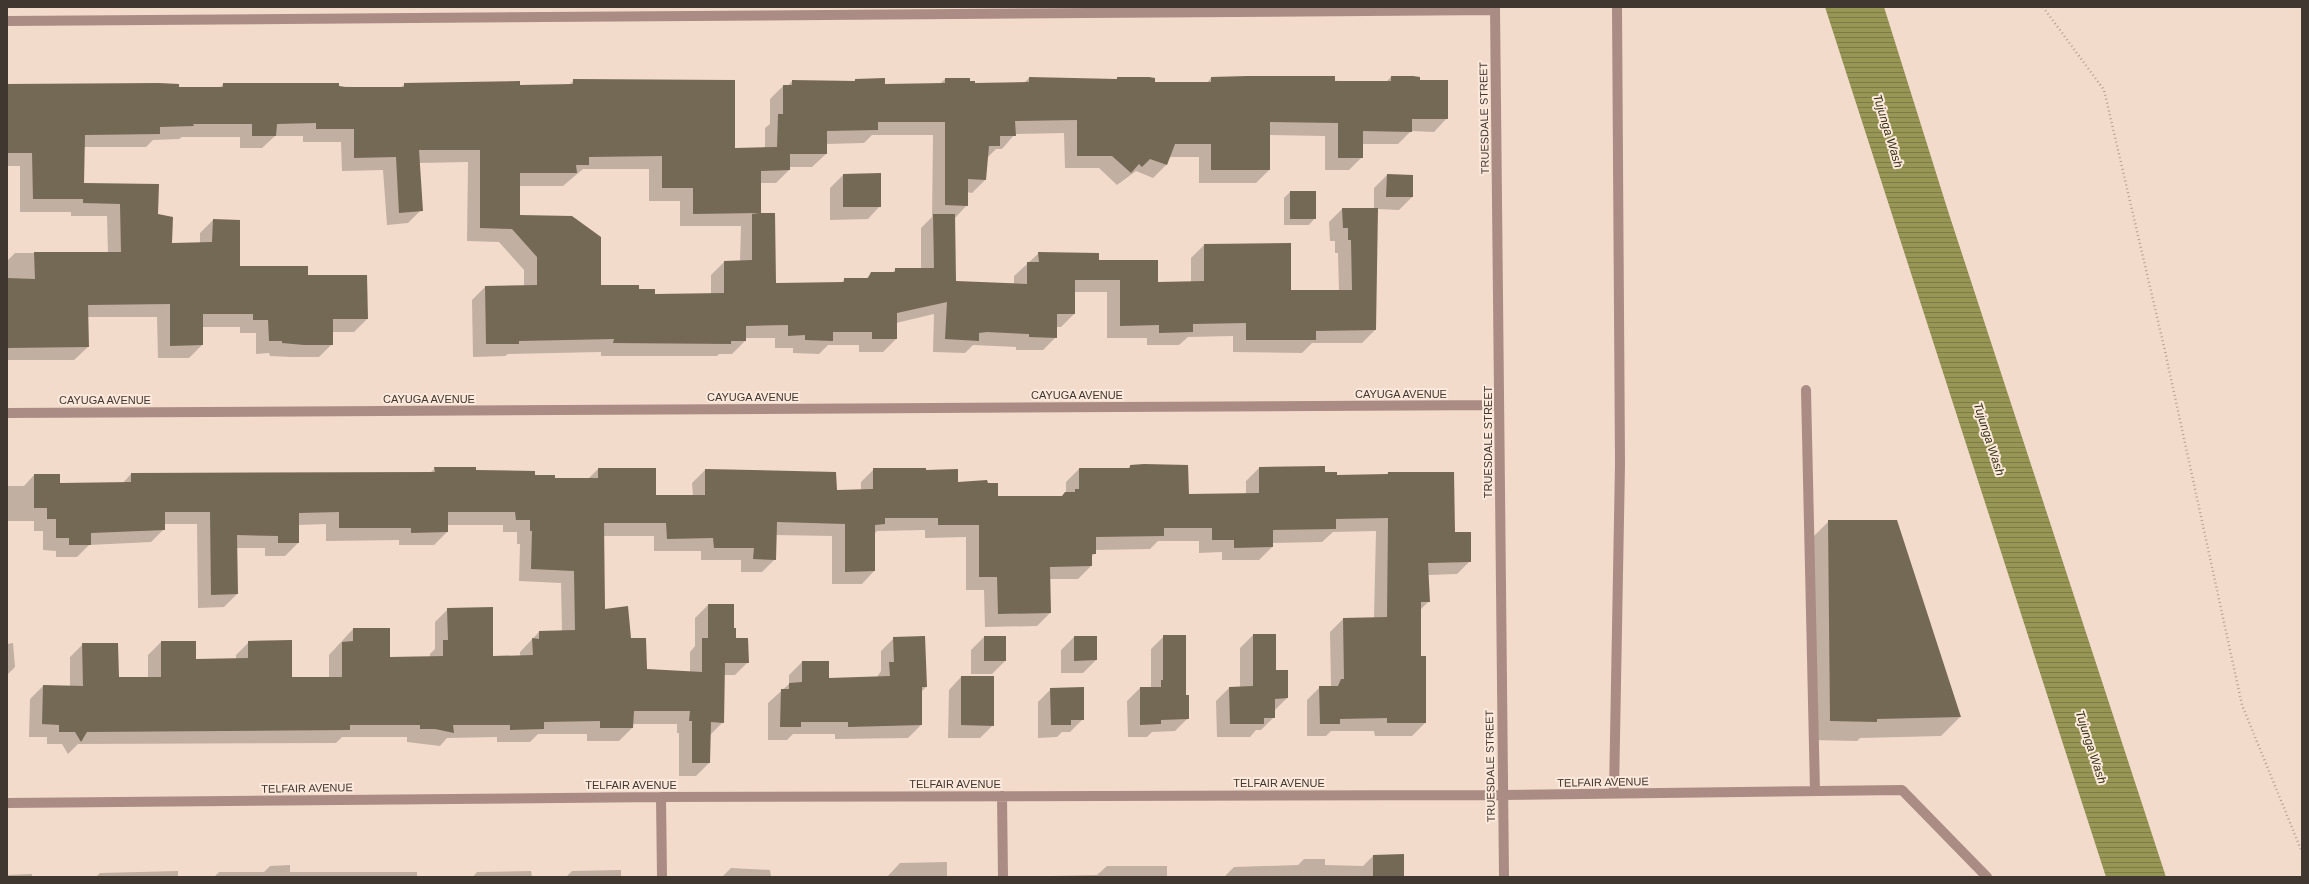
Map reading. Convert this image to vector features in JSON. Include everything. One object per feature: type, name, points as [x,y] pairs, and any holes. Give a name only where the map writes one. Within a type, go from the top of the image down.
[{"type":"street","points":[[1614,793],[1620,464],[1617,7]]},
{"type":"street","points":[[7,21],[1495,9]]},
{"type":"street","name":"TRUESDALE STREET","points":[[1495,9],[1504,877]]},
{"type":"street","points":[[1806,390],[1815,791]]},
{"type":"street","name":"CAYUGA AVENUE","points":[[7,412],[1500,406]]},
{"type":"street","name":"TELFAIR AVENUE","points":[[7,803],[661,797],[1502,795],[1902,790],[1987,877]]},
{"type":"street","points":[[1002,796],[1003,877]]},
{"type":"street","points":[[661,797],[662,877]]},
{"type":"path","points":[[2043,7],[2104,90],[2165,351],[2242,705],[2302,852]]},
{"type":"water","name":"Tujunga Wash","points":[[1825,7],[1884,7],[1948,211],[2166,877],[2106,877]]},
{"type":"building","points":[[1335,76],[1335,81],[1391,81],[1391,76],[1413,76],[1420,77],[1420,80],[1448,80],[1448,119],[1412,119],[1412,132],[1363,131],[1363,158],[1338,158],[1338,123],[1270,122],[1270,170],[1211,170],[1211,144],[1175,144],[1167,165],[1150,159],[1142,167],[1139,164],[1131,173],[1112,156],[1077,156],[1077,120],[1015,121],[1016,136],[1000,136],[1000,146],[989,146],[986,180],[968,179],[968,206],[945,205],[945,122],[878,122],[878,130],[827,131],[827,154],[790,154],[790,170],[761,171],[761,213],[775,213],[776,283],[844,282],[844,278],[868,278],[871,272],[895,272],[895,268],[934,268],[933,214],[955,214],[956,281],[1027,284],[1027,262],[1039,262],[1038,252],[1099,253],[1099,260],[1158,260],[1158,282],[1204,281],[1204,244],[1291,243],[1291,290],[1352,290],[1351,240],[1348,240],[1348,228],[1343,228],[1342,208],[1378,208],[1376,330],[1316,331],[1316,340],[1246,340],[1246,323],[1193,324],[1193,332],[1159,333],[1159,325],[1120,326],[1120,280],[1075,280],[1075,314],[1057,314],[1057,338],[1029,337],[1029,334],[987,332],[979,333],[979,341],[945,339],[947,302],[897,313],[897,339],[872,339],[872,332],[833,332],[833,341],[805,340],[805,335],[788,336],[788,325],[746,326],[746,341],[731,341],[731,344],[613,343],[614,339],[519,341],[519,344],[486,344],[485,286],[537,285],[537,257],[512,229],[480,228],[480,150],[419,150],[423,211],[399,213],[396,157],[354,158],[354,129],[316,129],[316,123],[277,124],[276,136],[252,136],[252,124],[193,124],[194,126],[160,127],[160,134],[85,135],[84,183],[159,184],[158,214],[173,217],[172,243],[212,242],[213,219],[240,220],[240,266],[308,266],[308,275],[367,275],[368,319],[333,319],[333,345],[304,345],[282,343],[282,341],[269,341],[268,320],[253,320],[253,314],[203,314],[203,345],[170,346],[170,304],[88,305],[89,347],[7,348],[7,278],[35,279],[34,252],[121,252],[120,204],[83,203],[83,199],[33,199],[32,153],[7,153],[7,84],[159,83],[179,84],[179,87],[223,87],[223,83],[339,83],[339,86],[345,87],[404,87],[404,83],[520,81],[520,85],[573,84],[573,79],[735,80],[735,148],[777,147],[778,114],[783,114],[783,85],[792,85],[792,80],[855,81],[855,79],[885,78],[885,84],[945,83],[945,78],[970,78],[970,81],[975,81],[975,83],[1029,82],[1029,77],[1117,79],[1117,77],[1149,77],[1155,78],[1155,82],[1211,82],[1211,77]],"holes":[[[662,156],[662,188],[693,188],[693,214],[759,213],[752,214],[752,260],[724,261],[724,293],[655,294],[655,289],[639,289],[639,285],[601,285],[601,237],[572,216],[520,215],[520,173],[577,173],[576,165],[589,165],[589,157]]]},
{"type":"building","points":[[881,173],[881,207],[843,207],[843,174]]},
{"type":"building","points":[[1387,174],[1413,175],[1413,197],[1386,197]]},
{"type":"building","points":[[1290,191],[1316,191],[1316,219],[1290,219]]},
{"type":"building","points":[[1130,465],[1188,465],[1189,494],[1259,493],[1259,467],[1325,466],[1325,472],[1337,472],[1337,475],[1388,474],[1388,472],[1454,472],[1455,532],[1471,532],[1471,562],[1428,563],[1430,602],[1421,602],[1421,656],[1426,656],[1426,723],[1387,723],[1387,718],[1340,719],[1340,724],[1320,724],[1319,686],[1338,686],[1341,679],[1344,679],[1343,618],[1387,617],[1388,518],[1336,519],[1336,529],[1273,530],[1273,547],[1234,548],[1234,540],[1212,540],[1212,528],[1164,528],[1164,536],[1096,537],[1096,554],[1092,554],[1092,566],[1050,567],[1051,613],[998,614],[997,577],[979,577],[979,525],[938,525],[938,518],[885,518],[885,524],[875,525],[875,571],[845,572],[845,524],[777,522],[776,560],[753,559],[754,548],[714,548],[713,538],[667,539],[666,523],[604,523],[605,609],[628,606],[631,638],[646,638],[647,669],[702,672],[702,638],[708,638],[708,604],[734,604],[734,628],[736,628],[736,638],[748,638],[749,663],[725,663],[724,723],[711,722],[710,763],[692,763],[692,721],[689,721],[690,711],[634,711],[633,728],[600,728],[600,721],[544,722],[544,729],[510,730],[510,725],[453,725],[454,733],[435,729],[420,729],[420,725],[350,725],[350,730],[87,732],[81,742],[75,732],[59,732],[59,725],[42,724],[43,685],[83,686],[82,643],[118,643],[119,677],[161,677],[161,641],[196,641],[196,659],[248,658],[248,641],[292,640],[292,677],[342,677],[342,642],[353,641],[353,628],[390,628],[390,657],[443,656],[443,640],[448,640],[447,608],[493,607],[493,656],[533,655],[532,638],[539,639],[539,631],[575,630],[574,571],[531,569],[532,531],[530,531],[530,520],[516,520],[515,512],[448,512],[448,532],[411,533],[411,528],[339,528],[339,512],[299,513],[299,543],[278,543],[278,536],[237,535],[238,594],[211,595],[210,512],[165,512],[165,530],[91,533],[91,545],[69,545],[69,538],[56,538],[56,519],[47,519],[47,508],[34,508],[34,474],[60,474],[60,483],[131,482],[131,473],[435,472],[434,467],[476,467],[476,470],[535,471],[535,475],[555,475],[555,478],[598,478],[598,468],[656,468],[656,495],[705,495],[705,469],[836,472],[837,490],[873,489],[873,468],[926,468],[926,470],[958,469],[958,482],[987,480],[988,483],[998,483],[998,496],[1062,496],[1065,492],[1075,492],[1075,489],[1079,489],[1079,468],[1130,468]]},
{"type":"building","points":[[1828,520],[1897,520],[1961,717],[1877,719],[1877,722],[1830,721]]},
{"type":"building","points":[[1253,634],[1276,634],[1276,670],[1288,670],[1288,698],[1275,699],[1275,718],[1264,718],[1264,724],[1230,724],[1229,687],[1253,686]]},
{"type":"building","points":[[1163,635],[1186,635],[1186,695],[1189,695],[1189,719],[1161,720],[1161,724],[1140,725],[1140,687],[1161,687],[1161,680],[1163,680]]},
{"type":"building","points":[[925,636],[927,687],[922,687],[922,725],[848,727],[848,722],[801,722],[801,727],[780,727],[781,689],[789,689],[789,683],[802,682],[802,661],[829,661],[829,678],[890,676],[889,662],[894,662],[893,637]]},
{"type":"building","points":[[984,636],[1006,636],[1006,661],[984,661]]},
{"type":"building","points":[[1074,636],[1097,636],[1097,660],[1074,661]]},
{"type":"building","points":[[961,676],[994,676],[994,726],[961,725]]},
{"type":"building","points":[[1084,687],[1084,720],[1071,720],[1071,725],[1051,725],[1050,688]]},
{"type":"building","points":[[1404,854],[1404,877],[1373,877],[1373,855]]}]
